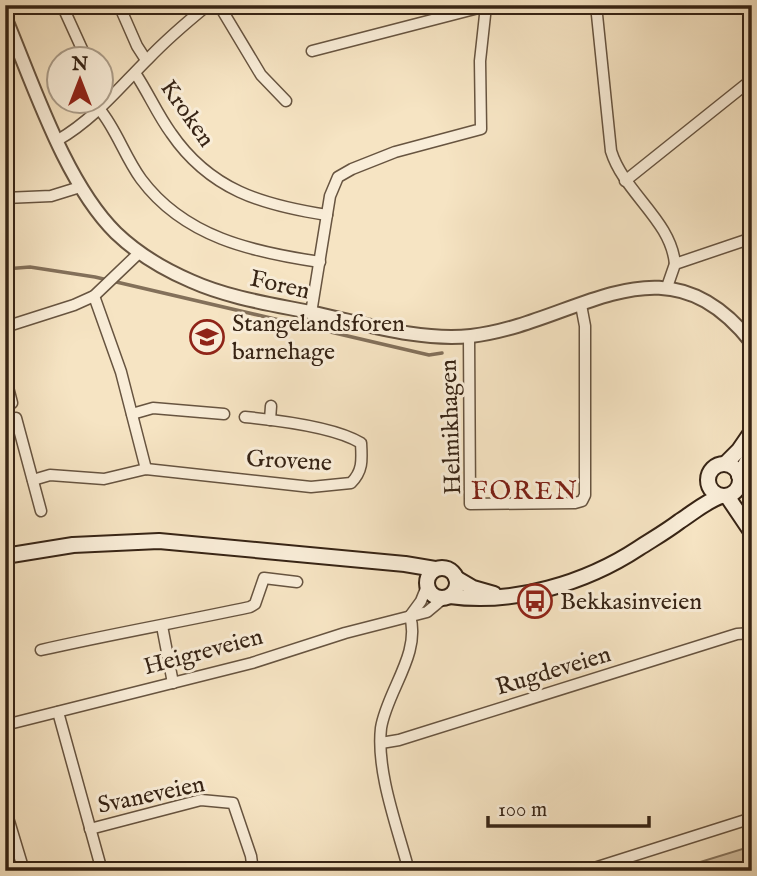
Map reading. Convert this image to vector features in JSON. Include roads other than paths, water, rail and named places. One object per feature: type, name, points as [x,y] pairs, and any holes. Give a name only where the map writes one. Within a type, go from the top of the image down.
[{"type":"main road","points":[[663,530],[702,492],[712,470],[724,464],[739,450],[752,431]]},
{"type":"main road","points":[[383,563],[427,585],[433,595],[473,599],[545,589],[588,575],[636,550],[710,500],[724,496],[739,481],[752,452]]},
{"type":"main road","points":[[724,464],[734,468],[752,516]]},
{"type":"main road","points":[[708,483],[712,491],[724,496],[752,533]]},
{"type":"main road","points":[[5,556],[73,545],[159,541],[448,569],[473,589],[498,596]]},
{"type":"main road","points":[[427,585],[429,575],[436,569]]},
{"type":"main road","points":[[447,597],[456,586],[456,578]]},
{"type":"street","points":[[62,5],[81,46]]},
{"type":"street","name":"Kroken","points":[[119,5],[146,60]]},
{"type":"street","points":[[116,93],[182,25],[208,5]]},
{"type":"street","points":[[219,5],[261,75],[286,101]]},
{"type":"street","points":[[596,5],[611,151],[615,165],[625,181],[671,241],[676,264],[667,287]]},
{"type":"street","points":[[311,313],[332,187],[338,177],[395,152],[481,128],[480,61],[488,6],[312,51]]},
{"type":"street","name":"Foren","points":[[5,17],[80,187],[115,232],[139,253],[193,282],[222,292],[417,335],[469,336],[501,331],[632,289],[667,287],[691,294],[716,307],[735,322],[752,343]]},
{"type":"street","name":"Kroken","points":[[135,73],[170,132],[187,155],[209,174],[233,190],[252,198],[277,206],[327,215]]},
{"type":"street","points":[[625,181],[745,85]]},
{"type":"street","points":[[58,140],[90,116]]},
{"type":"street","name":"Foren","points":[[107,116],[121,148],[140,178],[160,202],[177,215],[201,230],[234,244],[273,255],[320,262]]},
{"type":"street","points":[[5,198],[51,196],[80,187]]},
{"type":"street","points":[[676,264],[752,238]]},
{"type":"street","points":[[5,327],[94,296],[139,253]]},
{"type":"street","points":[[94,296],[121,372],[146,469]]},
{"type":"street","name":"Helmikhagen","points":[[469,336],[470,504],[575,503],[582,501],[585,495],[585,326],[581,305]]},
{"type":"street","points":[[5,376],[12,403]]},
{"type":"street","points":[[270,420],[271,406]]},
{"type":"street","points":[[132,414],[153,408],[224,414]]},
{"type":"street","name":"Grovene","points":[[33,480],[50,475],[104,479],[146,469],[311,487],[351,483],[359,475],[362,464],[360,443],[349,436],[245,417]]},
{"type":"street","points":[[16,418],[41,511]]},
{"type":"street","points":[[41,650],[250,607],[255,604],[264,578],[297,582]]},
{"type":"street","points":[[409,871],[385,776],[381,743],[385,715],[414,632],[410,616],[421,601],[427,585]]},
{"type":"street","name":"Heigreveien","points":[[5,725],[252,663],[345,633],[427,612],[447,597]]},
{"type":"street","points":[[162,626],[173,683]]},
{"type":"street","name":"Rugdeveien","points":[[381,743],[399,740],[737,634],[752,633]]},
{"type":"street","name":"Svaneveien","points":[[58,712],[102,871]]},
{"type":"street","name":"Svaneveien","points":[[90,829],[201,800],[233,803],[251,856],[253,871]]},
{"type":"street","points":[[5,808],[24,871]]},
{"type":"street","points":[[585,871],[752,818]]},
{"type":"waterway","points":[[5,269],[30,267],[95,277],[429,355],[442,353]]},
{"type":"place","name":"Stangelandsforen barnehage","points":[[207,337]]},
{"type":"place","name":"Bekkasinveien","points":[[535,601]]},
{"type":"district","name":"FOREN","points":[[525,490]]}]
